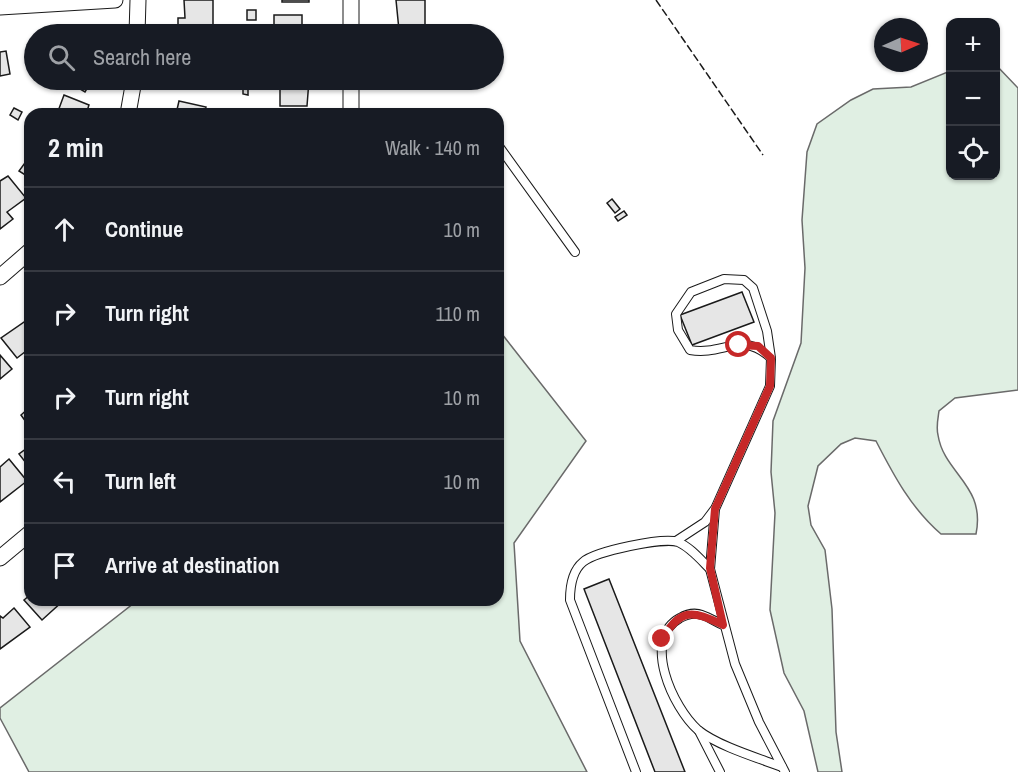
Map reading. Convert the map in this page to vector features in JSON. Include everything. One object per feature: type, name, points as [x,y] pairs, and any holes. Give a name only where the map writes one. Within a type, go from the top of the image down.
[{"type":"street","points":[[0,7],[115,0]]},
{"type":"street","points":[[137,24],[138,0]]},
{"type":"street","points":[[351,0],[351,24]]},
{"type":"street","points":[[129,108],[132,90]]},
{"type":"street","points":[[351,90],[351,108]]},
{"type":"street","points":[[0,277],[24,256]]},
{"type":"street","points":[[0,558],[24,538]]},
{"type":"lane","points":[[504,153],[575,252]]},
{"type":"lane","points":[[636,772],[570,600],[571,581],[584,561],[643,544],[676,541],[705,522],[715,509],[770,386],[771,358],[762,311],[753,288],[744,280],[724,279],[692,292],[676,314],[678,330],[690,350],[701,352],[739,345],[758,346],[771,358]]},
{"type":"lane","points":[[715,509],[710,568],[723,625],[759,722],[784,770]]},
{"type":"lane","points":[[676,541],[691,550],[710,568]]},
{"type":"lane","points":[[720,772],[698,730],[673,697],[662,665],[662,639],[673,621],[687,614],[700,614],[723,625]]},
{"type":"lane","points":[[698,730],[784,770]]},
{"type":"green space","points":[[1000,69],[1018,88],[1018,390],[955,398],[939,411],[937,429],[942,448],[970,491],[975,503],[976,534],[941,534],[930,524],[897,479],[876,441],[855,438],[841,444],[818,466],[808,506],[811,525],[825,550],[832,609],[836,732],[842,772],[818,772],[804,711],[784,673],[770,610],[775,513],[771,472],[773,421],[801,343],[805,268],[802,220],[807,152],[817,124],[851,100],[873,89],[911,87],[946,73],[946,180],[1000,180]]},
{"type":"green space","points":[[504,337],[586,441],[514,543],[520,641],[587,772],[29,772],[0,718],[0,708],[130,606],[504,606]]},
{"type":"building","points":[[184,0],[213,0],[213,24],[178,24],[178,18],[185,18]]},
{"type":"building","points":[[282,0],[309,0],[309,2],[282,2]]},
{"type":"building","points":[[396,0],[425,0],[425,24],[398,24]]},
{"type":"building","points":[[247,10],[256,10],[256,20],[247,20]]},
{"type":"building","points":[[274,15],[302,15],[302,24],[274,24]]},
{"type":"building","points":[[6,51],[10,74],[0,76],[0,52]]},
{"type":"building","points":[[280,90],[308,90],[307,106],[280,106]]},
{"type":"building","points":[[64,95],[89,105],[88,108],[59,108]]},
{"type":"building","points":[[179,101],[206,107],[206,108],[177,108]]},
{"type":"building","points":[[14,108],[22,112],[18,120],[10,115]]},
{"type":"building","points":[[24,164],[24,174],[19,171]]},
{"type":"building","points":[[8,176],[24,196],[24,199],[7,212],[13,219],[0,229],[0,181]]},
{"type":"building","points":[[612,199],[620,209],[615,213],[607,203]]},
{"type":"building","points":[[624,211],[627,215],[618,221],[615,217]]},
{"type":"building","points":[[742,292],[754,322],[692,345],[680,315]]},
{"type":"building","points":[[24,322],[24,353],[17,358],[1,338]]},
{"type":"building","points":[[0,355],[12,369],[0,379]]},
{"type":"building","points":[[24,450],[24,460],[19,454]]},
{"type":"building","points":[[9,459],[24,477],[24,483],[0,502],[0,467]]},
{"type":"building","points":[[609,579],[685,772],[655,772],[584,589]]},
{"type":"building","points":[[29,606],[57,606],[42,620]]},
{"type":"building","points":[[14,608],[30,627],[0,649],[0,616],[3,618]]},
{"type":"fence","points":[[656,0],[763,155]]},
{"type":"route","points":[[662,639],[673,621],[687,614],[700,614],[723,625],[710,568],[715,509],[770,386],[771,358],[758,346],[739,345]]}]
